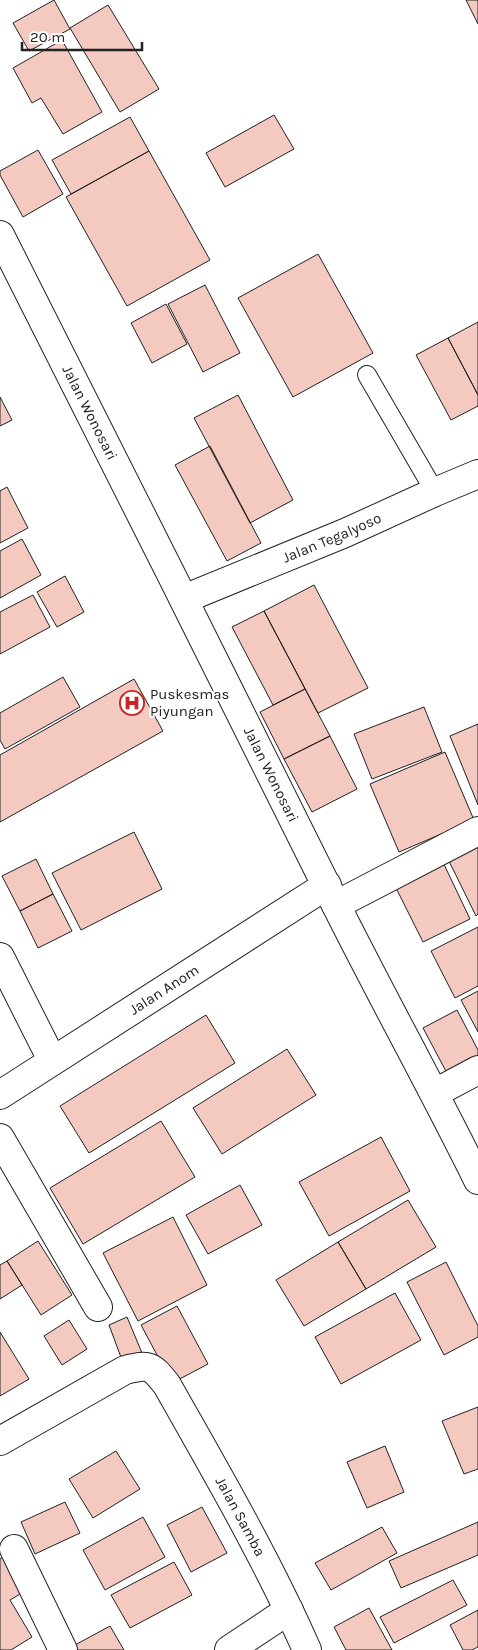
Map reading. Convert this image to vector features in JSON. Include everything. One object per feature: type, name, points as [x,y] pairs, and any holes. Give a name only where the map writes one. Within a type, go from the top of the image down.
[{"type":"main road","name":"Jalan Wonosari","points":[[0,235],[332,895],[478,1180]]},
{"type":"main road","name":"Jalan Tegalyoso","points":[[184,598],[345,533],[478,474]]},
{"type":"main road","name":"Jalan Anom","points":[[0,1095],[52,1060],[332,895],[478,831]]},
{"type":"main road","points":[[0,957],[52,1060]]},
{"type":"main road","points":[[435,1093],[478,1070]]},
{"type":"main road","points":[[0,1138],[98,1306]]},
{"type":"main road","name":"Jalan Samba","points":[[0,1441],[125,1370],[141,1366],[155,1370],[167,1385],[234,1503],[289,1610],[307,1650]]},
{"type":"main road","points":[[14,1549],[63,1650]]},
{"type":"main road","points":[[229,1650],[289,1610]]},
{"type":"lane","points":[[366,374],[435,492]]},
{"type":"building","points":[[54,0],[70,29],[29,51],[13,23]]},
{"type":"building","points":[[466,0],[478,0],[478,24]]},
{"type":"building","points":[[108,5],[159,89],[120,112],[70,28]]},
{"type":"building","points":[[62,40],[102,112],[63,134],[41,98],[32,103],[13,68]]},
{"type":"building","points":[[274,115],[294,149],[225,187],[206,153]]},
{"type":"building","points":[[130,117],[149,151],[71,194],[52,160]]},
{"type":"building","points":[[38,150],[63,194],[23,217],[0,175],[0,171]]},
{"type":"building","points":[[149,151],[210,260],[127,306],[66,197]]},
{"type":"building","points":[[318,254],[373,353],[293,397],[238,298]]},
{"type":"building","points":[[205,285],[240,353],[203,372],[168,304]]},
{"type":"building","points":[[166,304],[187,344],[152,363],[131,323]]},
{"type":"building","points":[[478,322],[478,395],[448,338]]},
{"type":"building","points":[[448,338],[478,395],[478,406],[451,420],[416,355]]},
{"type":"building","points":[[238,395],[293,500],[250,523],[194,418]]},
{"type":"building","points":[[0,397],[12,420],[0,426]]},
{"type":"building","points":[[210,446],[261,543],[227,561],[175,465]]},
{"type":"building","points":[[7,487],[28,528],[0,543],[0,491]]},
{"type":"building","points":[[22,539],[41,575],[0,598],[0,551]]},
{"type":"building","points":[[65,576],[84,612],[57,627],[37,592]]},
{"type":"building","points":[[314,585],[368,688],[318,713],[264,611]]},
{"type":"building","points":[[33,595],[50,627],[0,654],[0,612]]},
{"type":"building","points":[[264,611],[305,689],[273,705],[232,627]]},
{"type":"building","points":[[63,677],[80,707],[5,749],[0,740],[0,713]]},
{"type":"building","points":[[134,679],[163,731],[0,822],[0,755]]},
{"type":"building","points":[[305,689],[330,736],[284,759],[260,712]]},
{"type":"building","points":[[424,707],[442,752],[372,779],[354,734]]},
{"type":"building","points":[[478,724],[478,805],[450,736]]},
{"type":"building","points":[[330,736],[357,789],[312,812],[284,759]]},
{"type":"building","points":[[445,752],[474,820],[399,852],[370,784]]},
{"type":"building","points":[[134,832],[162,889],[81,930],[52,873]]},
{"type":"building","points":[[478,841],[478,914],[476,916],[447,857]]},
{"type":"building","points":[[440,856],[470,919],[423,942],[392,880]]},
{"type":"building","points":[[36,859],[53,894],[20,911],[2,876]]},
{"type":"building","points":[[53,894],[72,931],[38,948],[20,911]]},
{"type":"building","points":[[478,927],[478,986],[455,998],[431,951]]},
{"type":"building","points":[[478,991],[478,1032],[461,1000]]},
{"type":"building","points":[[457,1010],[478,1050],[478,1059],[448,1075],[423,1028]]},
{"type":"building","points":[[206,1015],[235,1063],[89,1153],[60,1106]]},
{"type":"building","points":[[287,1049],[316,1095],[222,1154],[193,1108]]},
{"type":"building","points":[[161,1121],[195,1177],[83,1244],[50,1188]]},
{"type":"building","points":[[381,1137],[410,1191],[329,1236],[299,1182]]},
{"type":"building","points":[[240,1185],[262,1225],[208,1254],[186,1215]]},
{"type":"building","points":[[408,1200],[436,1247],[366,1289],[338,1242]]},
{"type":"building","points":[[173,1217],[207,1285],[138,1321],[103,1253]]},
{"type":"building","points":[[38,1241],[72,1295],[41,1315],[7,1261]]},
{"type":"building","points":[[338,1242],[366,1289],[304,1326],[276,1280]]},
{"type":"building","points":[[7,1261],[22,1285],[0,1299],[0,1265]]},
{"type":"building","points":[[446,1262],[478,1326],[478,1337],[444,1355],[407,1282]]},
{"type":"building","points":[[395,1293],[421,1340],[341,1384],[315,1337]]},
{"type":"building","points":[[177,1306],[208,1364],[172,1383],[141,1325]]},
{"type":"building","points":[[127,1317],[142,1353],[122,1360],[109,1325]]},
{"type":"building","points":[[69,1320],[87,1349],[62,1365],[44,1336]]},
{"type":"building","points":[[0,1332],[29,1379],[0,1396]]},
{"type":"building","points":[[478,1407],[478,1469],[464,1474],[442,1421]]},
{"type":"building","points":[[385,1446],[404,1492],[367,1508],[347,1462]]},
{"type":"building","points":[[116,1451],[140,1489],[93,1518],[69,1479]]},
{"type":"building","points":[[65,1502],[80,1533],[35,1554],[21,1522]]},
{"type":"building","points":[[202,1507],[227,1553],[191,1572],[167,1525]]},
{"type":"building","points":[[143,1517],[165,1557],[105,1590],[83,1550]]},
{"type":"building","points":[[478,1522],[478,1555],[401,1588],[389,1561]]},
{"type":"building","points":[[382,1527],[397,1553],[331,1590],[315,1563]]},
{"type":"building","points":[[5,1555],[27,1590],[10,1600],[32,1637],[11,1650],[0,1650],[0,1559]]},
{"type":"building","points":[[174,1562],[192,1595],[130,1628],[111,1595]]},
{"type":"building","points":[[453,1580],[467,1605],[394,1643],[380,1617]]},
{"type":"building","points":[[369,1608],[392,1650],[346,1650],[334,1627]]},
{"type":"building","points":[[478,1610],[478,1647],[472,1650],[463,1650],[450,1625]]},
{"type":"building","points":[[110,1626],[124,1650],[77,1650],[75,1645]]},
{"type":"place","name":"Puskesmas Piyungan","points":[[132,703]]}]
